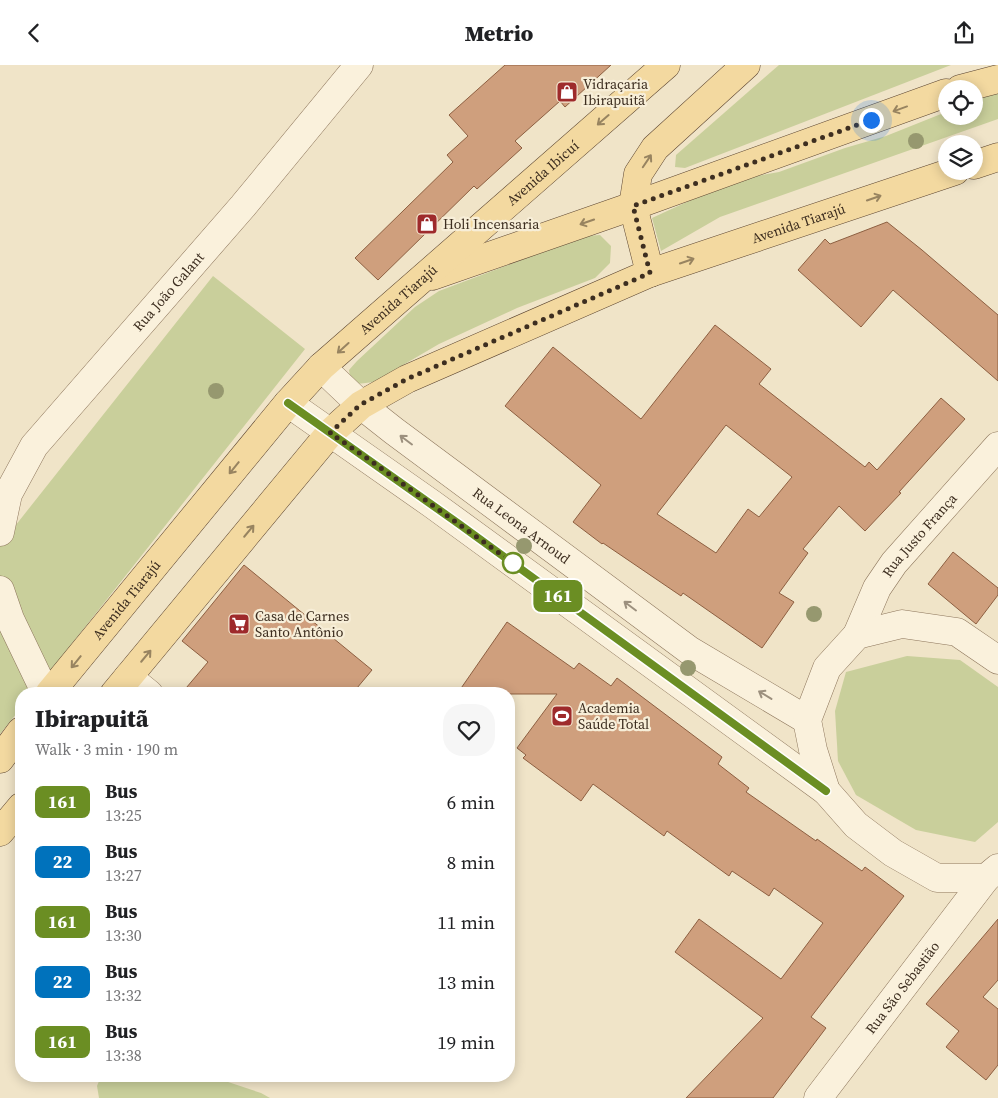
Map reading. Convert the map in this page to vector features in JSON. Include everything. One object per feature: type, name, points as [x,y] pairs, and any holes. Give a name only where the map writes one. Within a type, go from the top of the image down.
[{"type":"main road","name":"Avenida Ibicuí","points":[[418,280],[666,65]]},
{"type":"main road","points":[[650,273],[633,206],[638,174],[655,149],[746,65]]},
{"type":"main road","points":[[983,83],[998,79]]},
{"type":"main road","name":"Avenida Tiarajú","points":[[53,687],[288,403],[321,367],[418,280],[633,206],[938,96]]},
{"type":"main road","points":[[983,162],[998,157]]},
{"type":"main road","name":"Avenida Tiarajú","points":[[131,687],[330,433],[360,405],[407,379],[650,273],[938,177]]},
{"type":"main road","points":[[0,759],[15,739]]},
{"type":"main road","points":[[0,832],[15,814]]},
{"type":"street","name":"Rua João Galant","points":[[0,532],[8,495],[34,447],[243,206],[359,65]]},
{"type":"street","name":"Rua Leona Arnoud","points":[[321,367],[360,405],[689,650],[807,720]]},
{"type":"street","points":[[288,403],[440,510],[826,791],[856,825],[893,853],[937,878],[992,873]]},
{"type":"street","name":"Rua Justo França","points":[[857,635],[877,588],[894,563],[998,446]]},
{"type":"street","points":[[0,590],[10,619],[44,687]]},
{"type":"street","points":[[826,791],[813,750],[807,720],[827,668],[857,635],[902,624],[957,632],[998,660]]},
{"type":"street","name":"Rua São Sebastião","points":[[818,1098],[992,873]]},
{"type":"green space","points":[[779,65],[951,65],[685,168],[675,167],[676,155]]},
{"type":"green space","points":[[998,92],[998,119],[983,124],[983,98]]},
{"type":"green space","points":[[938,115],[938,125],[981,125],[953,135],[938,135],[938,140],[720,217],[661,251],[652,218],[704,194],[757,176],[779,172],[845,148],[886,136]]},
{"type":"green space","points":[[600,235],[611,246],[610,263],[595,278],[517,308],[439,344],[374,382],[357,384],[350,378],[349,370],[357,361],[415,307],[439,291],[585,236]]},
{"type":"green space","points":[[213,276],[305,349],[38,687],[15,687],[15,715],[0,734],[0,545]]},
{"type":"green space","points":[[907,656],[960,660],[998,687],[998,822],[975,842],[916,830],[856,795],[838,761],[835,711],[846,672]]},
{"type":"green space","points":[[99,1082],[228,1082],[270,1098],[99,1098],[97,1086]]},
{"type":"building","points":[[505,65],[611,65],[565,107],[560,101],[515,141],[522,148],[477,189],[474,186],[378,280],[355,258],[453,162],[447,155],[468,136],[449,115]]},
{"type":"building","points":[[887,222],[998,315],[998,381],[893,290],[861,327],[798,270],[825,239],[830,244]]},
{"type":"building","points":[[715,325],[771,369],[759,384],[865,467],[869,462],[877,470],[941,398],[965,419],[899,492],[901,493],[865,531],[839,506],[803,549],[808,553],[779,593],[794,602],[762,648],[683,593],[681,596],[602,544],[573,522],[601,485],[505,406],[553,347],[641,419]],"holes":[[[726,425],[792,477],[759,517],[748,509],[716,553],[657,514]]]},
{"type":"building","points":[[953,552],[998,588],[998,595],[976,624],[928,584]]},
{"type":"building","points":[[244,565],[372,670],[358,687],[187,687],[208,662],[182,641]]},
{"type":"building","points":[[507,622],[574,669],[579,663],[611,686],[617,678],[722,757],[718,764],[749,788],[746,792],[862,871],[865,867],[904,896],[811,1017],[826,1028],[773,1098],[686,1098],[763,1018],[675,952],[699,919],[781,979],[823,923],[774,888],[769,896],[732,871],[729,876],[667,831],[664,836],[593,784],[581,801],[523,758],[526,755],[517,748],[557,694],[515,694],[515,687],[462,687]]},
{"type":"building","points":[[998,919],[998,980],[983,997],[998,1009],[998,1065],[986,1080],[946,1047],[959,1031],[926,1004]]},
{"type":"bus line","name":"161","points":[[288,403],[459,524],[826,791]]},
{"type":"place","name":"Vidraçaria Ibirapuitã","points":[[567,92]]},
{"type":"place","name":"Holi Incensaria","points":[[427,224]]},
{"type":"place","name":"Casa de Carnes Santo Antônio","points":[[239,624]]},
{"type":"place","name":"Academia Saúde Total","points":[[562,716]]},
{"type":"route","points":[[513,563],[330,433],[360,405],[407,379],[650,273],[633,206],[871,120]]}]
